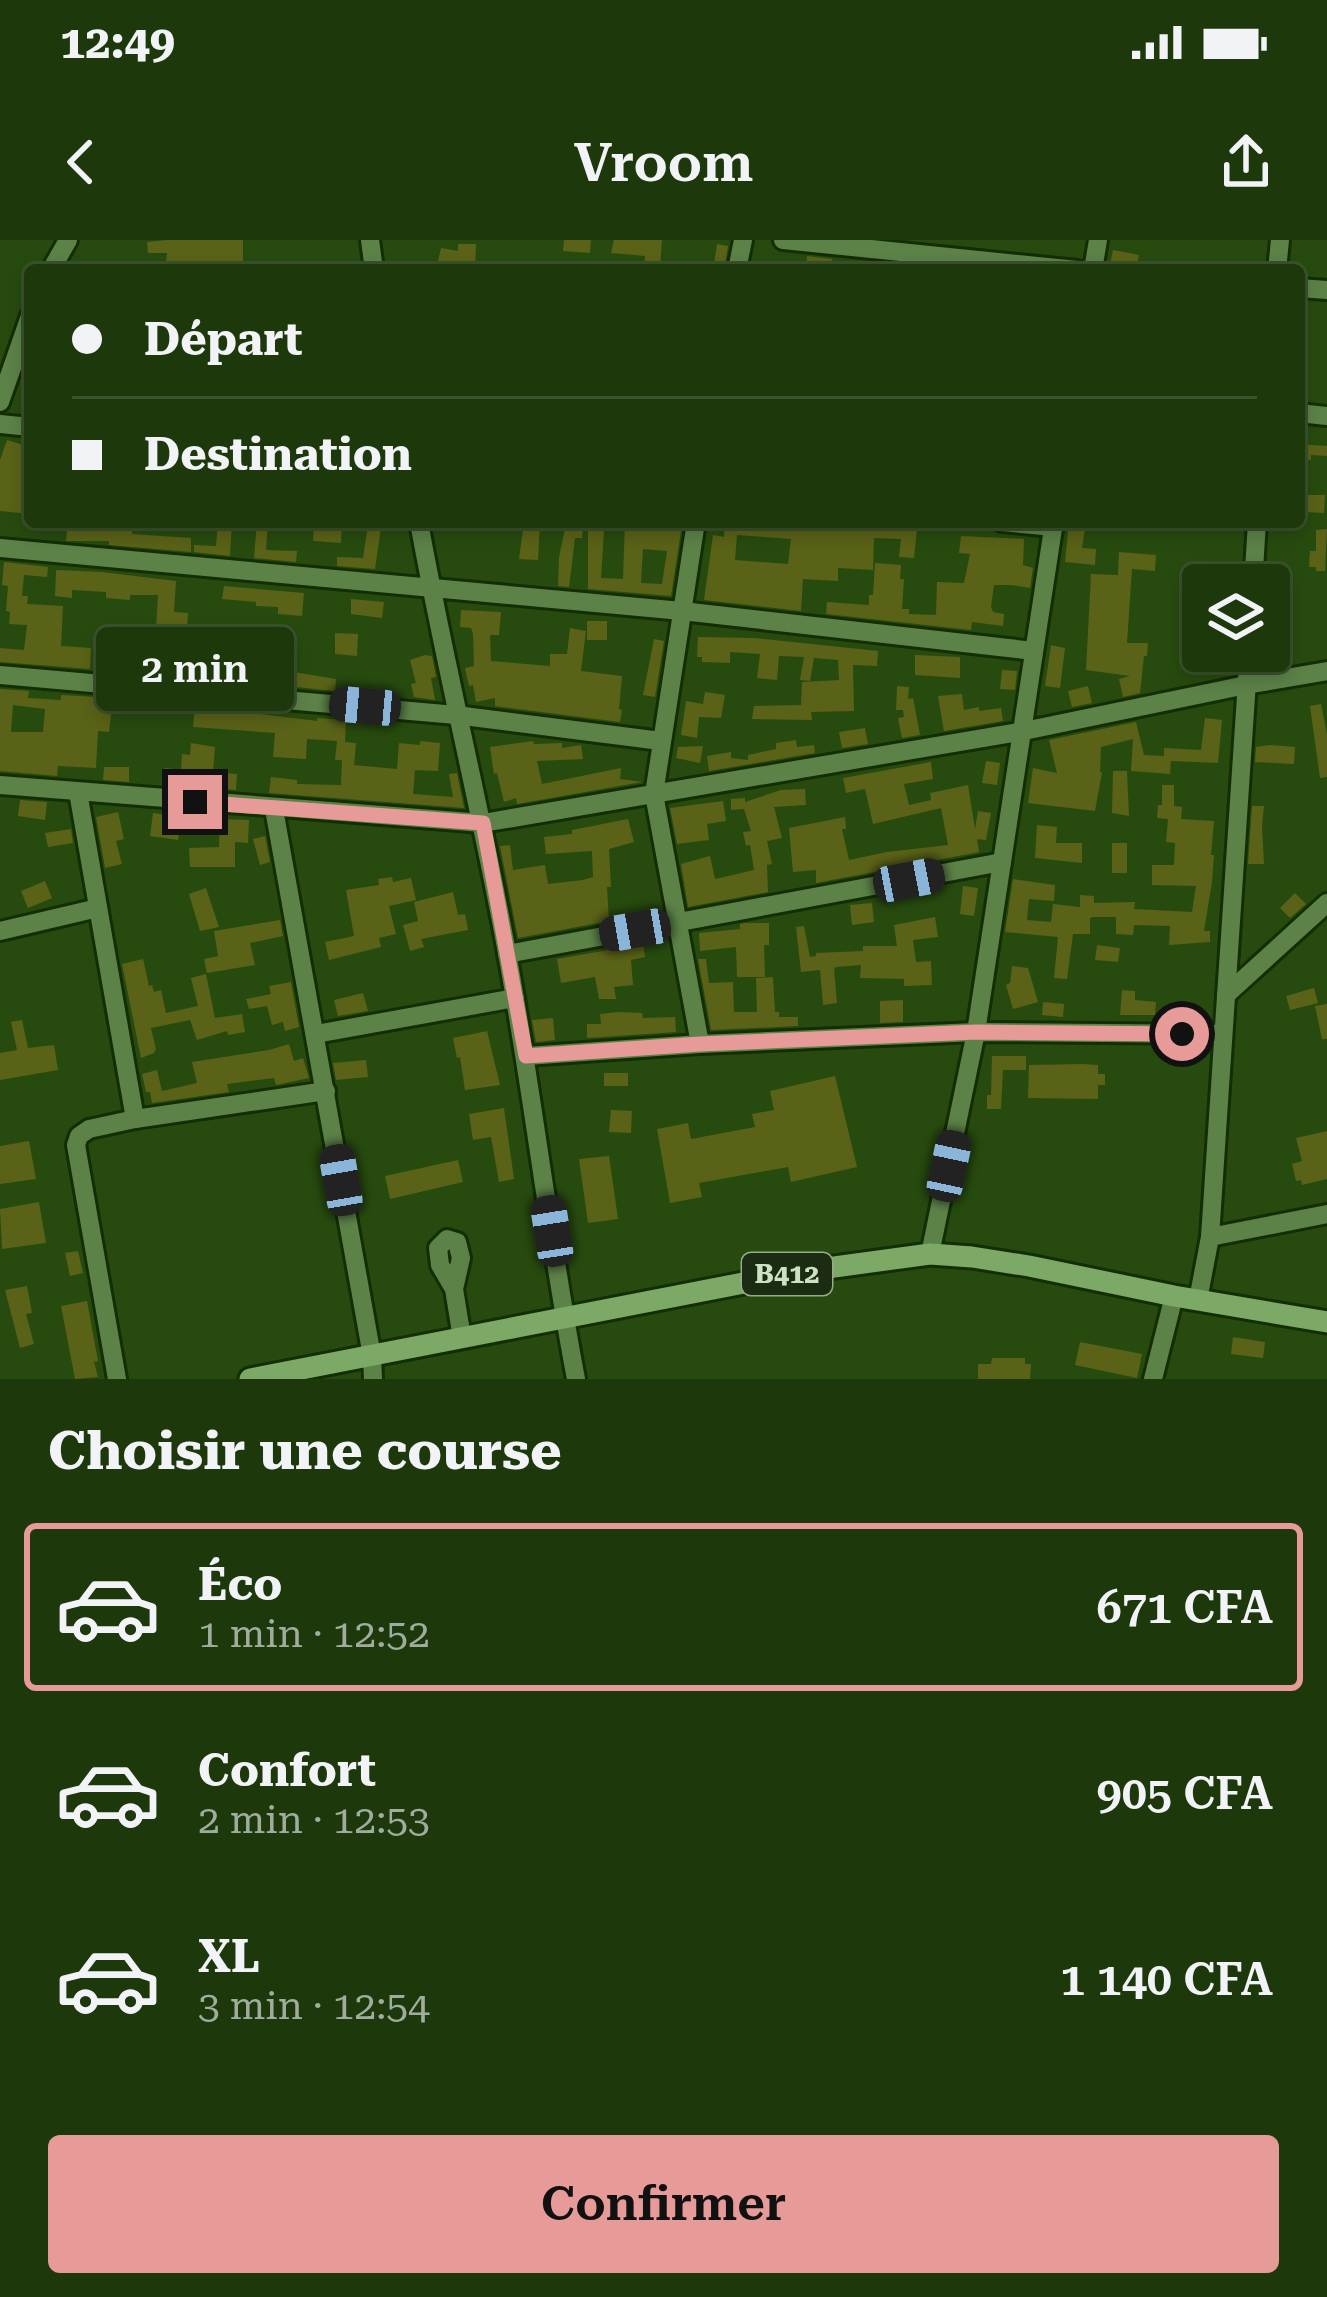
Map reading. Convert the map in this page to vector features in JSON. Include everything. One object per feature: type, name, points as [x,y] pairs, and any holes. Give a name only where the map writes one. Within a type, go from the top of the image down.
[{"type":"main road","name":"B412","points":[[250,1379],[372,1368],[463,1338],[805,1271],[930,1254],[972,1256],[1327,1322]]},
{"type":"street","points":[[783,240],[1018,264]]},
{"type":"street","points":[[0,402],[24,333]]},
{"type":"street","points":[[419,528],[483,823],[526,1056],[576,1379]]},
{"type":"street","points":[[695,528],[654,794],[700,1044]]},
{"type":"street","points":[[930,1254],[976,1032],[1054,528]]},
{"type":"street","points":[[1254,564],[1257,528]]},
{"type":"street","points":[[0,548],[682,611],[1034,652]]},
{"type":"street","points":[[0,785],[483,823],[1024,731],[1327,671]]},
{"type":"street","points":[[1198,1300],[1210,1238],[1247,672]]},
{"type":"street","points":[[0,675],[456,715],[661,741]]},
{"type":"street","points":[[78,792],[135,1119]]},
{"type":"street","points":[[274,808],[372,1368]]},
{"type":"street","points":[[507,953],[1002,862]]},
{"type":"street","points":[[0,931],[98,908]]},
{"type":"street","points":[[1226,995],[1324,914]]},
{"type":"street","points":[[316,1034],[515,998]]},
{"type":"street","points":[[526,1056],[976,1032],[1223,1034]]},
{"type":"street","points":[[117,1379],[76,1145],[80,1136],[88,1129],[135,1119],[326,1091]]},
{"type":"street","points":[[1210,1238],[1327,1214]]},
{"type":"street","points":[[454,1288],[463,1338]]},
{"type":"street","points":[[1153,1379],[1174,1296]]},
{"type":"building","points":[[243,240],[243,264],[166,262],[167,253],[148,253],[147,242]]},
{"type":"building","points":[[564,240],[591,240],[590,253],[563,251]]},
{"type":"building","points":[[614,240],[662,240],[660,264],[644,264],[645,256],[611,253]]},
{"type":"building","points":[[458,244],[476,244],[475,264],[437,264],[441,248],[458,251]]},
{"type":"building","points":[[717,244],[728,246],[725,264],[714,264]]},
{"type":"building","points":[[1113,250],[1139,255],[1137,264],[1110,264]]},
{"type":"building","points":[[807,256],[832,259],[832,264],[806,264]]},
{"type":"building","points":[[7,440],[24,445],[24,513],[0,511],[0,460]]},
{"type":"building","points":[[1305,444],[1327,446],[1327,456],[1311,455],[1311,460],[1305,460]]},
{"type":"building","points":[[1305,495],[1325,495],[1324,513],[1305,512]]},
{"type":"building","points":[[67,528],[132,528],[132,534],[191,538],[191,552],[109,545],[109,541],[66,541]]},
{"type":"building","points":[[218,528],[232,528],[230,556],[194,552],[194,545],[216,546]]},
{"type":"building","points":[[256,528],[268,528],[266,550],[297,551],[296,562],[254,558]]},
{"type":"building","points":[[314,528],[342,528],[341,543],[313,541]]},
{"type":"building","points":[[368,528],[381,528],[375,569],[337,566],[337,557],[363,558]]},
{"type":"building","points":[[523,528],[540,528],[538,560],[519,559]]},
{"type":"building","points":[[565,528],[583,528],[582,538],[575,538],[569,587],[558,586]]},
{"type":"building","points":[[625,528],[681,531],[671,596],[588,589],[588,530],[604,531],[601,578],[623,579]],"holes":[[[643,549],[667,551],[662,584],[641,583]]]},
{"type":"building","points":[[725,528],[917,528],[914,558],[899,557],[901,539],[874,538],[873,570],[838,568],[838,581],[803,579],[801,611],[704,600],[713,535],[724,537]],"holes":[[[737,535],[791,539],[788,564],[735,560]]]},
{"type":"building","points":[[1068,528],[1085,528],[1082,548],[1096,549],[1095,565],[1065,562]]},
{"type":"building","points":[[1327,529],[1325,571],[1316,571],[1309,567],[1310,551],[1316,551],[1316,530]]},
{"type":"building","points":[[961,536],[1024,539],[1023,565],[1033,568],[1030,588],[994,585],[991,607],[1004,614],[1003,626],[972,622],[971,630],[826,614],[827,602],[869,605],[875,563],[901,565],[902,609],[909,609],[909,614],[936,615],[937,582],[964,583],[970,554],[959,553]]},
{"type":"building","points":[[1119,552],[1156,555],[1155,571],[1132,569],[1127,643],[1148,643],[1140,693],[1123,697],[1119,679],[1130,676],[1086,670],[1091,574],[1118,575]]},
{"type":"building","points":[[4,562],[48,567],[47,577],[24,575],[22,596],[28,596],[27,604],[63,606],[61,646],[91,648],[90,669],[0,662],[0,648],[24,650],[27,625],[9,624],[8,586],[2,585]]},
{"type":"building","points":[[56,570],[176,581],[174,612],[188,613],[187,631],[156,629],[158,595],[130,595],[130,600],[106,598],[106,592],[72,590],[72,598],[55,596]]},
{"type":"building","points":[[224,586],[304,593],[302,616],[278,614],[278,607],[256,606],[256,602],[222,599]]},
{"type":"building","points":[[351,599],[384,602],[382,618],[351,614]]},
{"type":"building","points":[[461,610],[501,612],[499,635],[490,635],[491,661],[550,666],[550,654],[567,654],[570,628],[586,631],[581,671],[622,676],[620,722],[495,706],[495,698],[476,702],[465,668],[474,666],[473,634],[471,628],[460,627]]},
{"type":"building","points":[[587,621],[607,621],[607,640],[587,640]]},
{"type":"building","points":[[116,626],[150,628],[150,644],[115,642]]},
{"type":"building","points":[[335,633],[358,634],[357,656],[335,654]]},
{"type":"building","points":[[218,637],[236,637],[231,672],[250,673],[249,683],[202,679],[205,657],[215,659]]},
{"type":"building","points":[[698,637],[878,651],[877,666],[853,665],[854,711],[811,712],[812,720],[752,719],[754,706],[801,705],[802,682],[839,680],[838,660],[814,658],[810,681],[800,680],[804,657],[779,656],[777,680],[757,678],[760,654],[730,652],[730,663],[702,662],[697,657]]},
{"type":"building","points":[[654,639],[664,641],[655,697],[643,695]]},
{"type":"building","points":[[1051,645],[1065,648],[1060,688],[1045,686]]},
{"type":"building","points":[[915,655],[960,657],[960,678],[915,675]]},
{"type":"building","points":[[432,656],[435,700],[414,697],[411,684],[416,683],[410,660]]},
{"type":"building","points":[[1002,670],[1017,671],[1015,690],[1000,689]]},
{"type":"building","points":[[287,671],[336,679],[335,691],[286,686]]},
{"type":"building","points":[[897,686],[909,687],[908,699],[913,698],[920,735],[902,738],[898,718],[904,717],[903,710],[896,710]]},
{"type":"building","points":[[1088,686],[1092,703],[1072,707],[1068,691]]},
{"type":"building","points":[[0,689],[29,691],[28,698],[113,698],[109,732],[98,731],[96,768],[58,766],[57,776],[0,771]],"holes":[[[13,705],[45,709],[43,732],[11,732]]]},
{"type":"building","points":[[705,692],[725,695],[721,718],[699,717],[697,738],[681,735],[686,701],[703,704]]},
{"type":"building","points":[[962,694],[964,710],[1001,708],[1003,721],[944,731],[938,696]]},
{"type":"building","points":[[1321,704],[1327,777],[1320,778],[1310,706]]},
{"type":"building","points":[[195,706],[317,721],[346,720],[345,742],[356,743],[354,765],[397,769],[399,743],[440,743],[438,771],[415,770],[413,794],[453,797],[449,774],[457,773],[464,808],[269,793],[271,777],[297,780],[297,784],[341,785],[342,760],[335,760],[337,741],[307,739],[306,759],[273,757],[275,733],[193,727]]},
{"type":"building","points":[[1205,718],[1222,720],[1218,763],[1171,761],[1170,774],[1131,771],[1133,739],[1101,747],[1095,811],[1028,803],[1033,768],[1057,773],[1049,740],[1136,722],[1144,755],[1164,756],[1164,748],[1201,750]]},
{"type":"building","points":[[865,728],[868,744],[842,748],[839,732]]},
{"type":"building","points":[[796,740],[797,747],[814,745],[815,753],[709,771],[707,756],[731,752],[731,758],[748,760],[748,755],[776,749],[776,743]]},
{"type":"building","points":[[533,741],[562,743],[562,748],[581,745],[583,759],[537,761],[542,784],[621,768],[620,779],[642,782],[517,804],[516,798],[504,802],[490,747]]},
{"type":"building","points":[[191,743],[215,747],[213,772],[237,774],[236,790],[163,784],[165,768],[181,770],[182,754],[190,755]]},
{"type":"building","points":[[703,746],[700,763],[676,758],[678,747]]},
{"type":"building","points":[[1256,747],[1295,747],[1294,764],[1255,762]]},
{"type":"building","points":[[986,761],[1000,763],[997,785],[982,783]]},
{"type":"building","points":[[931,762],[933,779],[904,784],[909,805],[931,800],[930,793],[968,785],[975,829],[978,811],[991,813],[986,840],[977,839],[979,852],[816,883],[816,870],[793,872],[789,828],[845,817],[846,829],[842,829],[849,860],[948,845],[941,808],[873,824],[865,789],[846,793],[843,778]]},
{"type":"building","points":[[104,767],[129,767],[129,782],[103,780]]},
{"type":"building","points":[[1113,771],[1127,771],[1129,816],[1112,813]]},
{"type":"building","points":[[1162,785],[1174,785],[1174,806],[1182,807],[1181,819],[1214,821],[1204,931],[1210,931],[1210,942],[1169,945],[1170,926],[1134,925],[1133,935],[1116,934],[1116,917],[1093,917],[1090,934],[1073,934],[1067,979],[1054,978],[1058,937],[1005,932],[1013,879],[1055,885],[1054,901],[1029,899],[1027,920],[1051,922],[1053,904],[1080,907],[1080,895],[1094,896],[1094,903],[1135,902],[1134,909],[1192,912],[1196,886],[1152,885],[1152,865],[1174,865],[1175,843],[1166,842],[1168,819],[1157,818]]},
{"type":"building","points":[[805,789],[806,805],[774,807],[782,838],[767,841],[772,864],[767,865],[768,892],[688,907],[681,864],[710,856],[715,879],[754,870],[743,832],[751,831],[744,809],[731,810],[731,799],[745,798],[745,802],[781,790]]},
{"type":"building","points":[[20,800],[47,802],[45,820],[18,816]]},
{"type":"building","points":[[723,801],[726,821],[707,824],[709,840],[677,844],[670,808]]},
{"type":"building","points":[[1252,806],[1264,806],[1264,864],[1248,864]]},
{"type":"building","points":[[118,812],[124,839],[116,841],[122,864],[105,868],[96,817]]},
{"type":"building","points":[[153,813],[182,817],[178,840],[150,836]]},
{"type":"building","points":[[220,819],[249,820],[248,843],[235,842],[235,867],[190,867],[189,848],[219,847]]},
{"type":"building","points":[[628,819],[634,842],[609,849],[609,921],[518,938],[500,846],[510,845],[513,870],[545,865],[548,884],[583,880],[593,877],[592,851],[546,854],[544,837]]},
{"type":"building","points":[[1037,825],[1057,827],[1056,843],[1082,843],[1082,863],[1035,858]]},
{"type":"building","points":[[71,829],[73,843],[48,847],[45,833]]},
{"type":"building","points":[[265,836],[270,862],[260,865],[253,839]]},
{"type":"building","points":[[1112,843],[1127,843],[1127,873],[1112,873]]},
{"type":"building","points":[[392,877],[393,882],[411,878],[416,900],[389,906],[396,934],[379,938],[381,947],[329,960],[325,942],[354,936],[346,890],[379,885],[378,879]]},
{"type":"building","points":[[45,881],[52,898],[28,908],[21,891]]},
{"type":"building","points":[[963,886],[978,888],[974,916],[960,914]]},
{"type":"building","points":[[206,888],[219,927],[200,931],[189,894]]},
{"type":"building","points":[[453,892],[458,915],[465,914],[468,930],[421,939],[424,947],[410,951],[403,925],[418,921],[414,902]]},
{"type":"building","points":[[1295,893],[1306,904],[1290,918],[1280,908]]},
{"type":"building","points":[[872,903],[874,922],[852,925],[850,905]]},
{"type":"building","points":[[935,917],[938,937],[913,940],[916,962],[931,961],[932,985],[904,986],[904,979],[860,978],[861,965],[836,967],[837,1003],[823,1005],[820,970],[801,972],[796,927],[804,926],[810,957],[863,951],[863,946],[897,946],[894,925]]},
{"type":"building","points":[[280,920],[283,936],[250,943],[255,965],[207,973],[204,959],[218,956],[214,931]]},
{"type":"building","points":[[769,923],[765,977],[737,977],[736,947],[700,951],[699,933]]},
{"type":"building","points":[[643,944],[645,957],[631,960],[633,985],[614,987],[616,999],[599,999],[595,977],[561,983],[557,959]]},
{"type":"building","points":[[1097,945],[1120,948],[1118,962],[1095,960]]},
{"type":"building","points":[[143,959],[149,986],[154,992],[161,990],[166,1013],[198,1006],[191,978],[206,974],[215,1018],[242,1014],[245,1032],[228,1035],[227,1031],[197,1040],[190,1020],[151,1028],[156,1049],[141,1058],[122,964]]},
{"type":"building","points":[[698,959],[706,959],[709,983],[733,982],[734,1012],[757,1012],[756,978],[773,977],[775,1012],[779,1017],[798,1017],[798,1026],[711,1030]]},
{"type":"building","points":[[1012,966],[1028,968],[1038,1002],[1013,1009],[1006,985]]},
{"type":"building","points":[[291,982],[299,1027],[285,1031],[283,1022],[272,1025],[267,1006],[249,1009],[246,999],[271,994],[269,986]]},
{"type":"building","points":[[1314,988],[1318,1003],[1290,1010],[1286,996]]},
{"type":"building","points":[[1122,990],[1135,991],[1135,1000],[1156,1002],[1155,1015],[1120,1015]]},
{"type":"building","points":[[363,993],[368,1011],[338,1016],[334,1000]]},
{"type":"building","points":[[903,1000],[903,1022],[880,1023],[880,1001]]},
{"type":"building","points":[[1043,1002],[1064,1004],[1063,1017],[1042,1015]]},
{"type":"building","points":[[1327,1004],[1327,1039],[1322,1039],[1315,1006]]},
{"type":"building","points":[[642,1013],[643,1018],[675,1017],[676,1032],[587,1038],[587,1024],[601,1024],[600,1014]]},
{"type":"building","points":[[553,1018],[555,1040],[536,1042],[532,1020]]},
{"type":"building","points":[[22,1020],[28,1048],[54,1045],[58,1070],[0,1080],[0,1053],[17,1050],[11,1022]]},
{"type":"building","points":[[487,1031],[500,1085],[465,1090],[453,1038]]},
{"type":"building","points":[[289,1044],[294,1061],[303,1058],[309,1078],[276,1085],[274,1078],[227,1084],[229,1092],[152,1103],[146,1092],[142,1074],[157,1070],[162,1091],[197,1083],[192,1062]]},
{"type":"building","points":[[992,1056],[1026,1056],[1026,1070],[1003,1070],[1001,1109],[987,1109]]},
{"type":"building","points":[[366,1060],[368,1077],[336,1080],[333,1063]]},
{"type":"building","points":[[1029,1065],[1098,1065],[1098,1074],[1105,1074],[1105,1085],[1098,1085],[1098,1099],[1028,1098]]},
{"type":"building","points":[[604,1073],[628,1073],[628,1086],[604,1086]]},
{"type":"building","points":[[835,1076],[857,1167],[791,1182],[788,1167],[699,1183],[702,1197],[670,1203],[657,1129],[688,1123],[691,1139],[755,1127],[752,1114],[774,1110],[770,1091]]},
{"type":"building","points":[[504,1108],[514,1179],[499,1182],[491,1137],[473,1140],[469,1114]]},
{"type":"building","points":[[611,1110],[632,1111],[631,1133],[609,1132]]},
{"type":"building","points":[[1327,1131],[1327,1179],[1302,1185],[1301,1180],[1296,1181],[1292,1164],[1302,1161],[1296,1138]]},
{"type":"building","points":[[29,1141],[36,1179],[0,1184],[0,1146]]},
{"type":"building","points":[[609,1156],[618,1219],[588,1223],[579,1159]]},
{"type":"building","points":[[458,1160],[463,1182],[390,1199],[385,1176]]},
{"type":"building","points":[[39,1202],[46,1243],[2,1249],[0,1209]]},
{"type":"building","points":[[78,1251],[83,1273],[70,1276],[65,1253]]},
{"type":"building","points":[[27,1286],[32,1313],[26,1314],[34,1344],[20,1348],[5,1290]]},
{"type":"building","points":[[87,1301],[98,1377],[75,1379],[61,1306]]},
{"type":"building","points":[[1233,1337],[1265,1342],[1263,1358],[1231,1354]]},
{"type":"building","points":[[1080,1342],[1142,1354],[1137,1378],[1075,1365]]},
{"type":"building","points":[[992,1358],[1025,1358],[1025,1364],[1031,1364],[1030,1379],[978,1379],[978,1364],[991,1364]]},
{"type":"route","points":[[195,802],[483,823],[526,1056],[976,1032],[1182,1034]]}]
